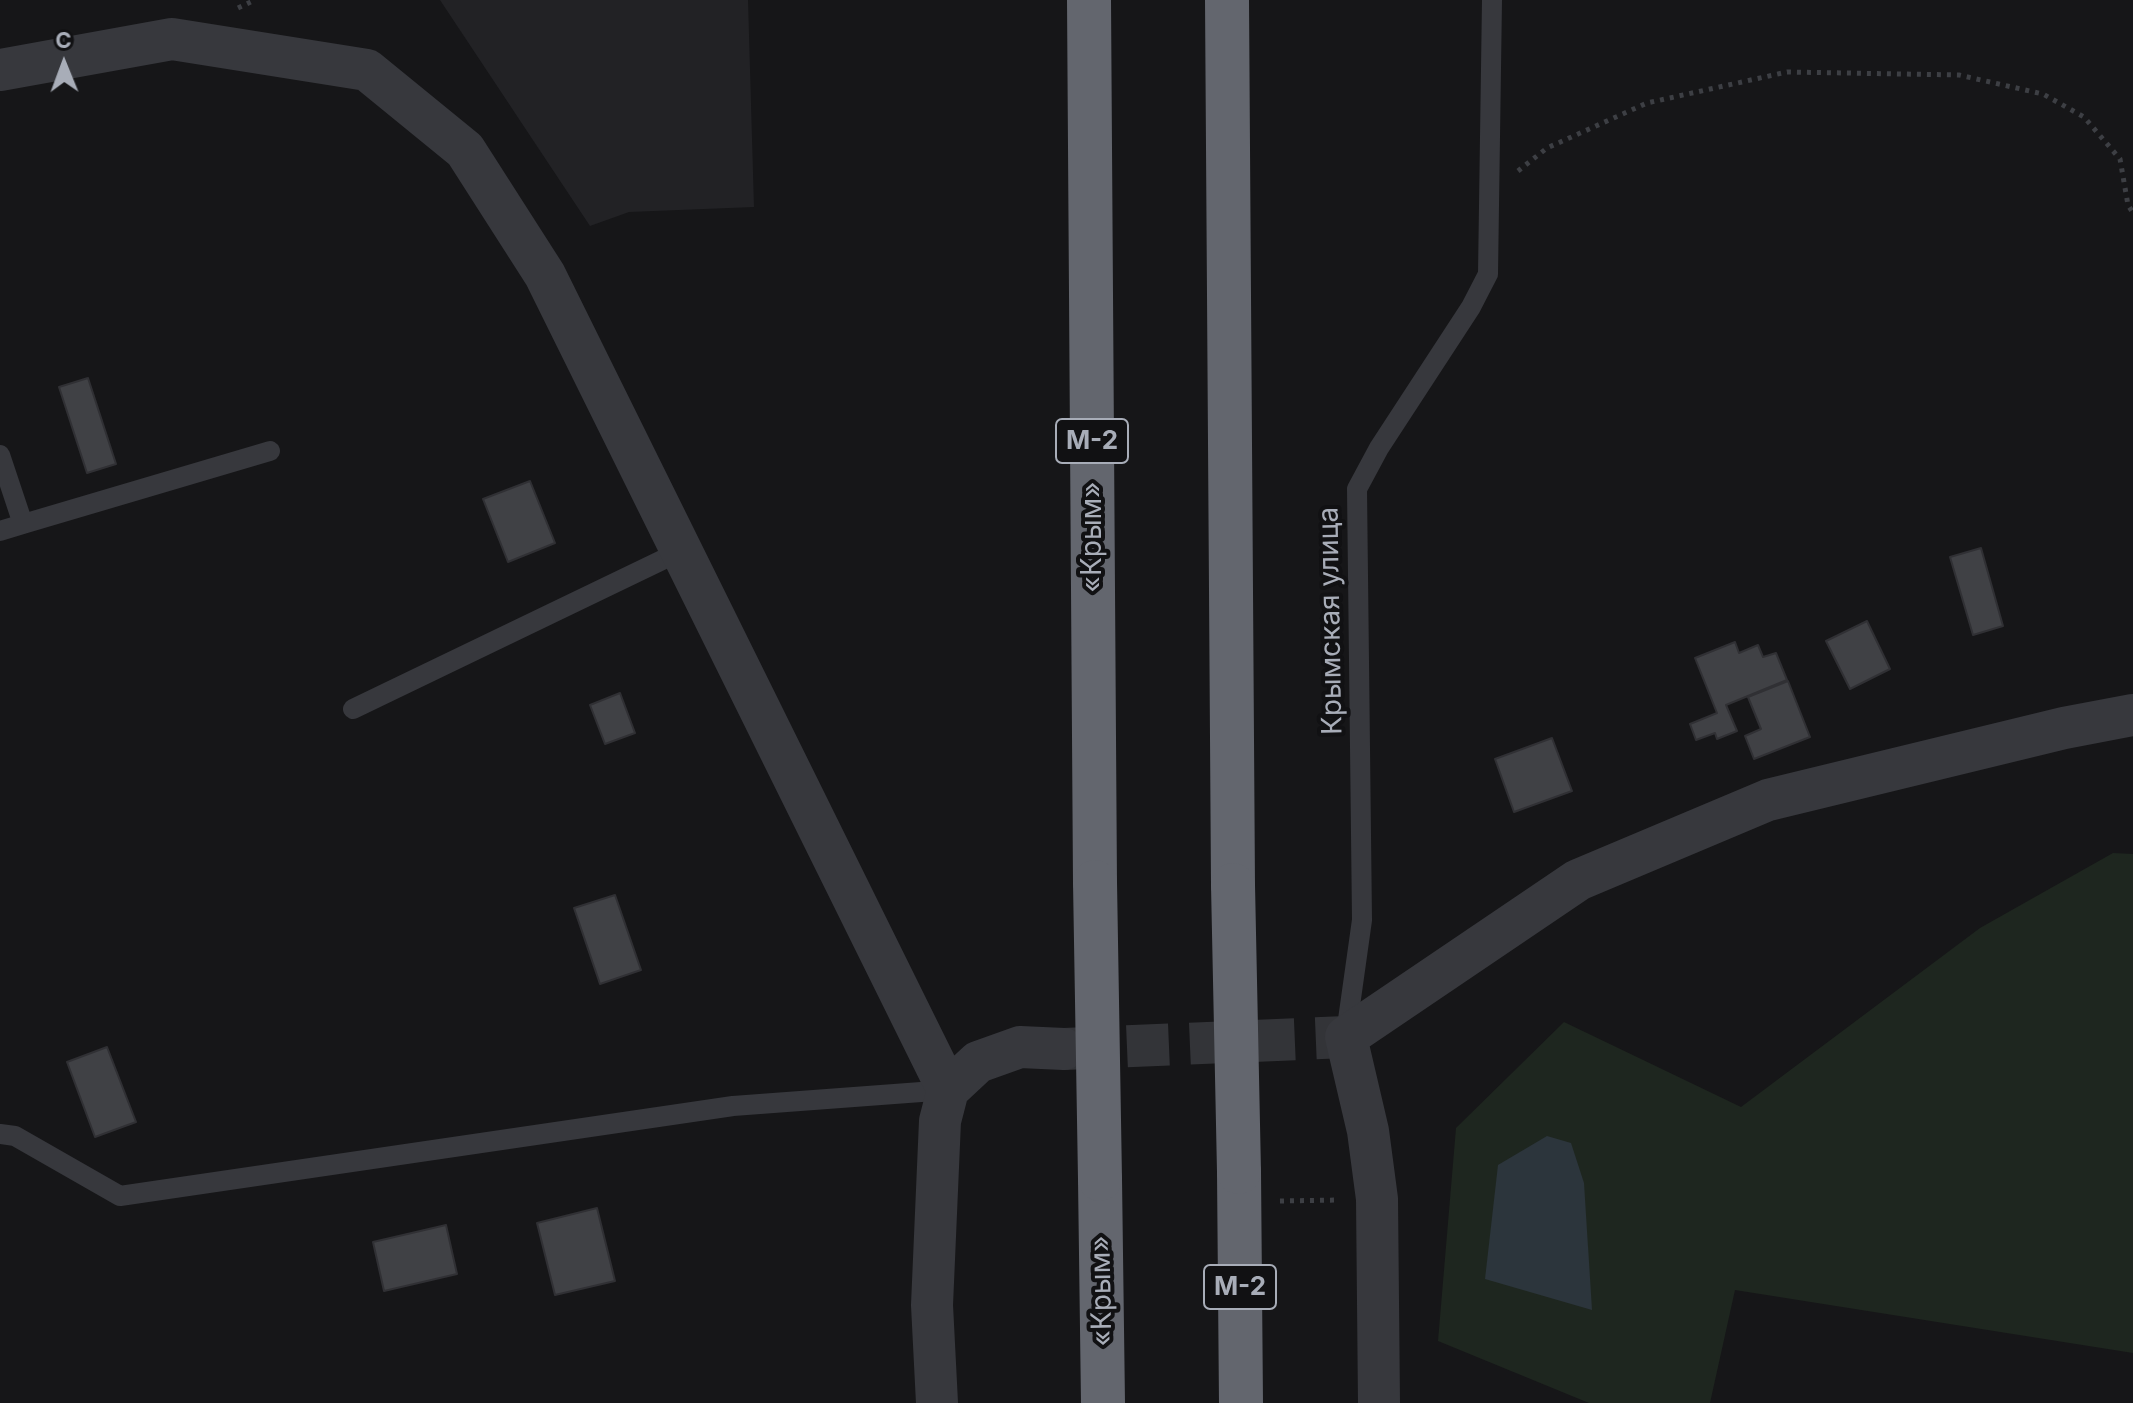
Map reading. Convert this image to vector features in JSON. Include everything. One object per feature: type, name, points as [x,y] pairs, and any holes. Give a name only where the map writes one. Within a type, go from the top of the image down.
[{"type":"highway","name":"«Крым»","points":[[1089,0],[1095,882],[1103,1403]]},
{"type":"highway","name":"М-2","points":[[1227,0],[1233,885],[1241,1403]]},
{"type":"street","points":[[0,70],[172,39],[367,70],[465,150],[545,275],[948,1090]]},
{"type":"street","points":[[1379,1403],[1377,1199],[1368,1131],[1346,1037],[1578,880],[1768,800],[2064,728],[2133,715]]},
{"type":"street","points":[[937,1403],[932,1305],[940,1121],[948,1090],[978,1062],[1020,1047],[1064,1049]]},
{"type":"lane","name":"Крымская улица","points":[[1346,1037],[1362,920],[1357,489],[1379,448],[1471,307],[1488,274],[1492,192],[1492,0]]},
{"type":"lane","points":[[0,531],[270,451]]},
{"type":"lane","points":[[0,455],[23,524]]},
{"type":"lane","points":[[353,709],[683,550]]},
{"type":"lane","points":[[0,1134],[15,1136],[120,1196],[733,1106],[948,1090]]},
{"type":"path","points":[[1492,192],[1547,148],[1647,103],[1787,72],[1959,75],[2043,94],[2084,117],[2120,159],[2128,205],[2133,213]]},
{"type":"path","points":[[1239,1187],[1377,1199]]},
{"type":"shaded area","points":[[440,0],[748,0],[754,207],[629,212],[590,226]]},
{"type":"shaded area","points":[[2113,853],[2133,854],[2133,1353],[1735,1290],[1710,1403],[1589,1403],[1438,1341],[1456,1128],[1564,1022],[1741,1107],[1980,928]]},
{"type":"shaded area","points":[[1547,1136],[1571,1143],[1584,1183],[1592,1310],[1485,1279],[1498,1165]]},
{"type":"building","points":[[88,378],[116,464],[87,473],[59,387]]},
{"type":"building","points":[[530,481],[555,543],[508,562],[483,499]]},
{"type":"building","points":[[1981,548],[2003,626],[1973,635],[1950,557]]},
{"type":"building","points":[[1867,621],[1890,669],[1850,689],[1826,641]]},
{"type":"building","points":[[1735,642],[1739,653],[1758,645],[1763,657],[1776,653],[1787,680],[1726,705],[1737,731],[1717,739],[1715,733],[1696,740],[1690,724],[1717,713],[1695,658]]},
{"type":"building","points":[[1788,681],[1810,737],[1754,759],[1745,736],[1761,729],[1748,697]]},
{"type":"building","points":[[620,693],[635,733],[605,744],[590,705]]},
{"type":"building","points":[[1552,738],[1572,791],[1514,812],[1495,759]]},
{"type":"building","points":[[615,895],[641,970],[600,984],[574,908]]},
{"type":"building","points":[[107,1047],[136,1122],[95,1137],[67,1062]]},
{"type":"building","points":[[597,1208],[615,1281],[555,1295],[537,1223]]},
{"type":"building","points":[[446,1225],[457,1274],[384,1291],[373,1242]]},
{"type":"tunnel","points":[[1064,1049],[1346,1037]]}]
